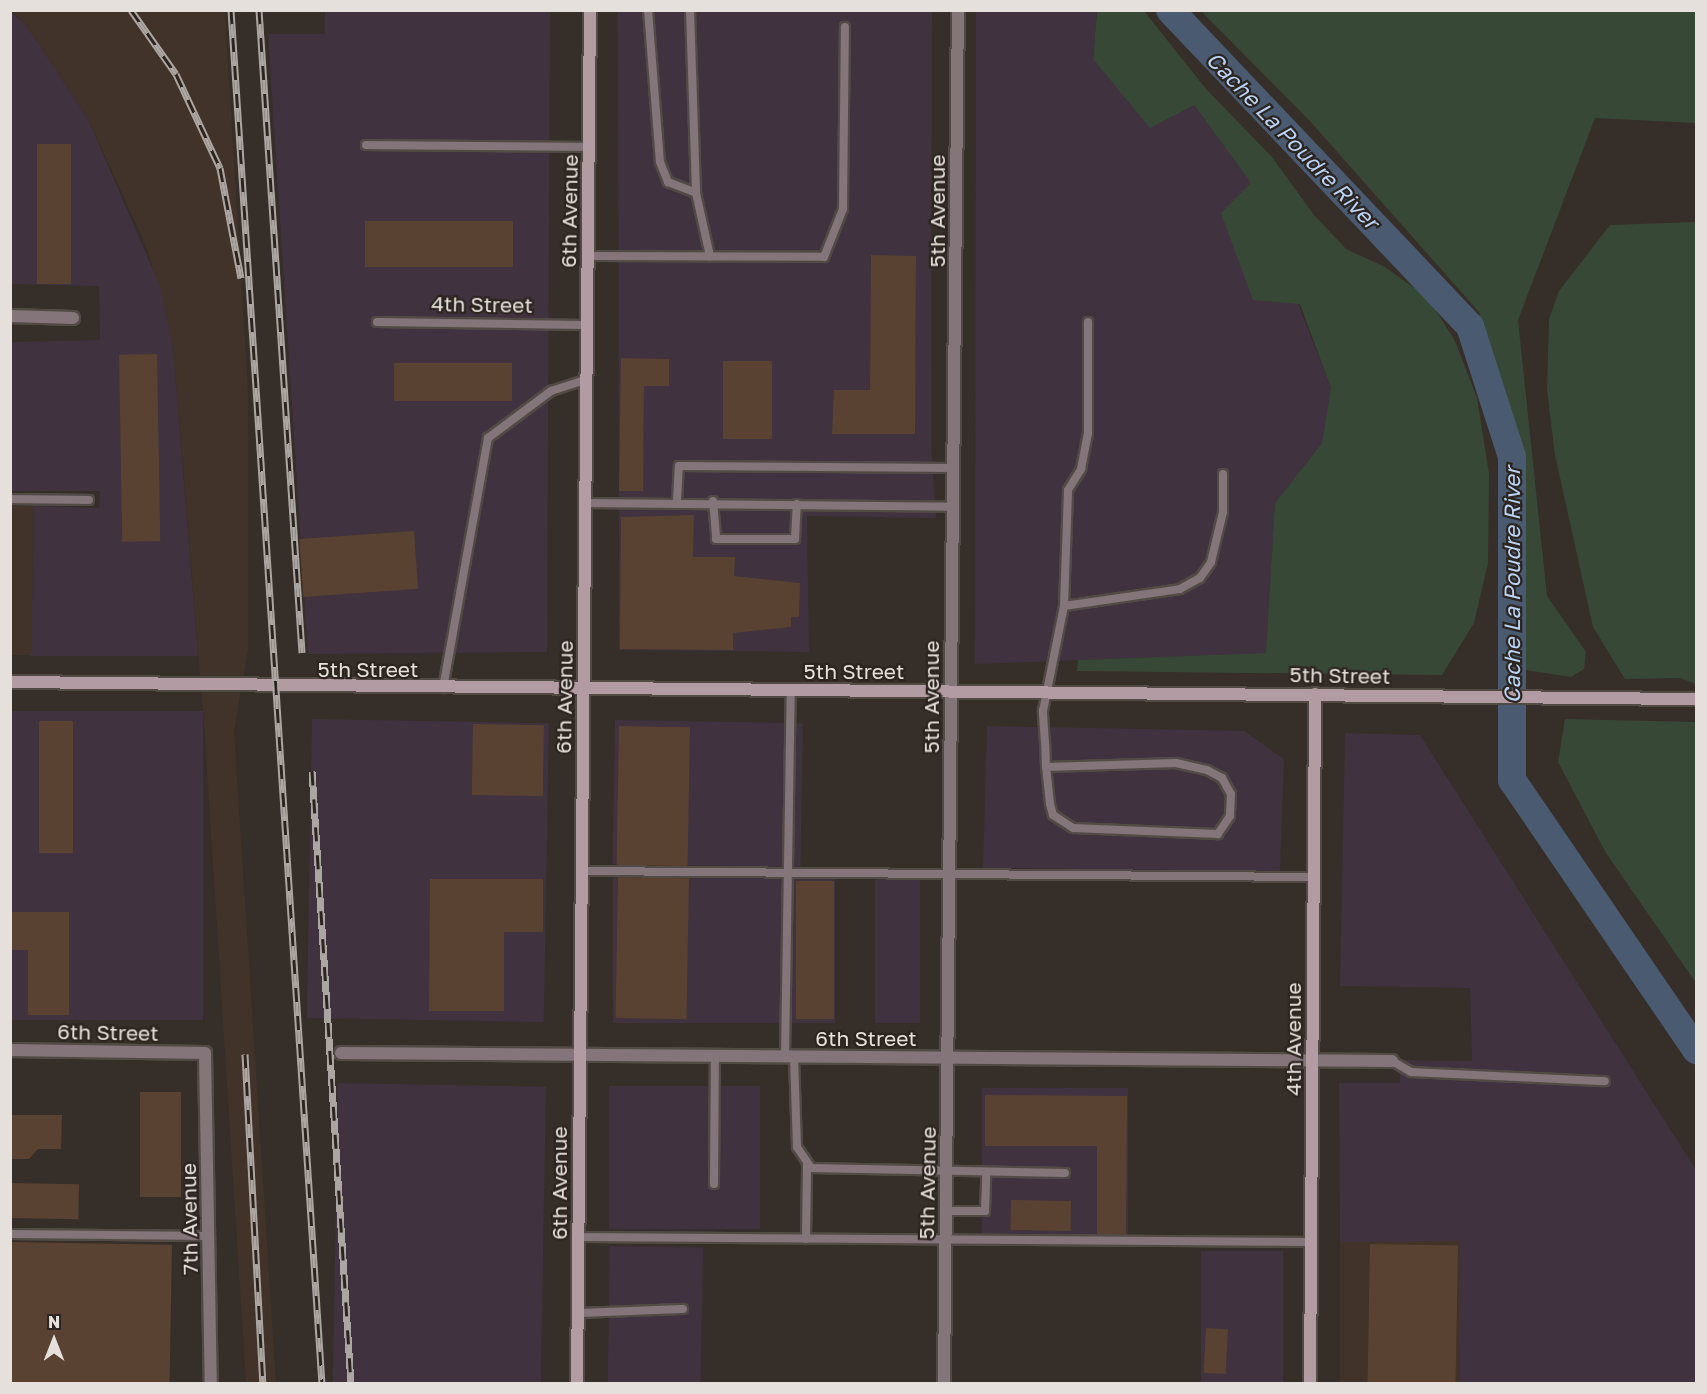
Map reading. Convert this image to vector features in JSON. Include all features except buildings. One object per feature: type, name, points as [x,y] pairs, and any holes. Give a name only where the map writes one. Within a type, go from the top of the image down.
[{"type":"street","name":"6th Avenue","points":[[577,1383],[590,10]]},
{"type":"street","name":"5th Avenue","points":[[944,1383],[958,10]]},
{"type":"street","points":[[10,316],[73,318]]},
{"type":"street","name":"5th Street","points":[[10,682],[1696,699]]},
{"type":"street","name":"4th Avenue","points":[[1310,1383],[1315,694]]},
{"type":"street","name":"6th Street","points":[[10,1050],[205,1053]]},
{"type":"street","name":"7th Avenue","points":[[205,1053],[211,1383]]},
{"type":"street","name":"6th Street","points":[[340,1053],[1392,1061]]},
{"type":"lane","points":[[648,10],[660,162],[668,182],[696,193]]},
{"type":"lane","points":[[690,10],[694,15],[696,193],[710,256]]},
{"type":"lane","points":[[588,256],[824,257],[843,209],[845,27]]},
{"type":"lane","points":[[366,145],[589,147]]},
{"type":"lane","name":"4th Street","points":[[377,322],[587,325]]},
{"type":"lane","points":[[1046,767],[1176,763],[1207,770],[1222,778],[1231,794],[1230,816],[1218,834],[1073,828],[1053,815],[1046,767],[1043,711],[1064,606],[1068,490],[1081,469],[1088,434],[1088,322]]},
{"type":"lane","points":[[443,688],[488,438],[551,391],[587,379]]},
{"type":"lane","points":[[677,501],[680,466],[954,468]]},
{"type":"lane","points":[[1064,606],[1180,589],[1200,578],[1211,562],[1223,512],[1223,474]]},
{"type":"lane","points":[[10,500],[89,500]]},
{"type":"lane","points":[[585,503],[713,501],[953,507]]},
{"type":"lane","points":[[713,501],[716,539],[795,539],[797,504]]},
{"type":"lane","points":[[791,691],[788,872],[789,1057],[795,1135],[807,1164],[806,1239]]},
{"type":"lane","points":[[582,871],[1313,877]]},
{"type":"lane","points":[[714,1184],[715,1056]]},
{"type":"lane","points":[[1392,1061],[1411,1072],[1605,1081]]},
{"type":"lane","points":[[807,1164],[825,1172],[1065,1173]]},
{"type":"lane","points":[[946,1211],[985,1211],[986,1173]]},
{"type":"lane","points":[[10,1234],[208,1236]]},
{"type":"lane","points":[[579,1237],[1311,1242]]},
{"type":"lane","points":[[578,1313],[683,1309]]},
{"type":"shaded area","points":[[10,11],[26,25],[88,119],[160,286],[173,347],[198,656],[31,656],[34,506],[99,508],[100,491],[11,491],[11,342],[100,340],[99,286],[11,284]]},
{"type":"shaded area","points":[[11,11],[225,11],[248,392],[248,650],[234,731],[276,1383],[246,1383],[204,723],[173,347],[148,250],[88,119],[26,25]]},
{"type":"shaded area","points":[[325,11],[550,11],[547,652],[308,654],[268,34],[325,34]]},
{"type":"shaded area","points":[[618,11],[932,11],[931,445],[936,518],[807,516],[809,652],[619,650]]},
{"type":"shaded area","points":[[976,11],[1097,11],[1093,59],[1150,127],[1194,105],[1251,183],[1331,388],[1325,439],[1275,503],[1267,653],[975,664]]},
{"type":"shaded area","points":[[11,506],[34,506],[34,655],[11,655]]},
{"type":"shaded area","points":[[11,711],[203,711],[203,1020],[11,1020]]},
{"type":"shaded area","points":[[312,719],[549,723],[544,1022],[307,1018]]},
{"type":"shaded area","points":[[615,720],[803,723],[800,867],[612,864]]},
{"type":"shaded area","points":[[987,726],[1244,731],[1284,759],[1280,871],[983,868]]},
{"type":"shaded area","points":[[1345,733],[1420,735],[1696,1170],[1696,1383],[1460,1383],[1460,1241],[1340,1242],[1339,1083],[1400,1083],[1400,1060],[1472,1061],[1470,988],[1340,986]]},
{"type":"shaded area","points":[[613,877],[835,877],[835,1023],[613,1023]]},
{"type":"shaded area","points":[[875,877],[920,877],[920,1023],[875,1023]]},
{"type":"shaded area","points":[[338,1083],[546,1087],[541,1384],[333,1384]]},
{"type":"shaded area","points":[[609,1086],[760,1086],[760,1229],[609,1229]]},
{"type":"shaded area","points":[[982,1088],[1128,1088],[1128,1236],[982,1236]]},
{"type":"shaded area","points":[[1340,1241],[1460,1241],[1460,1383],[1340,1383]]},
{"type":"shaded area","points":[[610,1246],[703,1248],[701,1384],[608,1383]]},
{"type":"shaded area","points":[[1201,1251],[1283,1251],[1283,1384],[1201,1384]]},
{"type":"green space","points":[[1097,11],[1144,11],[1206,89],[1272,157],[1314,215],[1346,249],[1385,267],[1428,298],[1455,341],[1477,398],[1489,474],[1488,563],[1474,623],[1442,675],[1077,671],[1078,660],[1266,653],[1275,503],[1322,443],[1331,388],[1300,304],[1253,300],[1221,213],[1251,183],[1194,105],[1150,128],[1093,59]]},
{"type":"green space","points":[[1201,11],[1696,11],[1696,123],[1595,118],[1518,320],[1547,596],[1586,652],[1584,669],[1571,677],[1519,669],[1522,592],[1516,440],[1479,312],[1309,120]]},
{"type":"green space","points":[[1696,222],[1696,684],[1680,678],[1625,679],[1593,627],[1555,455],[1547,390],[1549,319],[1559,291],[1610,225]]},
{"type":"green space","points":[[1565,719],[1696,722],[1696,983],[1606,853],[1558,762]]},
{"type":"waterway","name":"Cache La Poudre River","points":[[1170,10],[1470,326],[1512,457],[1512,780],[1696,1050]]},
{"type":"railway","points":[[131,10],[176,74],[220,168],[241,278]]},
{"type":"railway","points":[[231,10],[322,1384]]},
{"type":"railway","points":[[259,10],[302,653]]},
{"type":"railway","points":[[312,771],[351,1384]]},
{"type":"railway","points":[[245,1054],[263,1384]]}]
